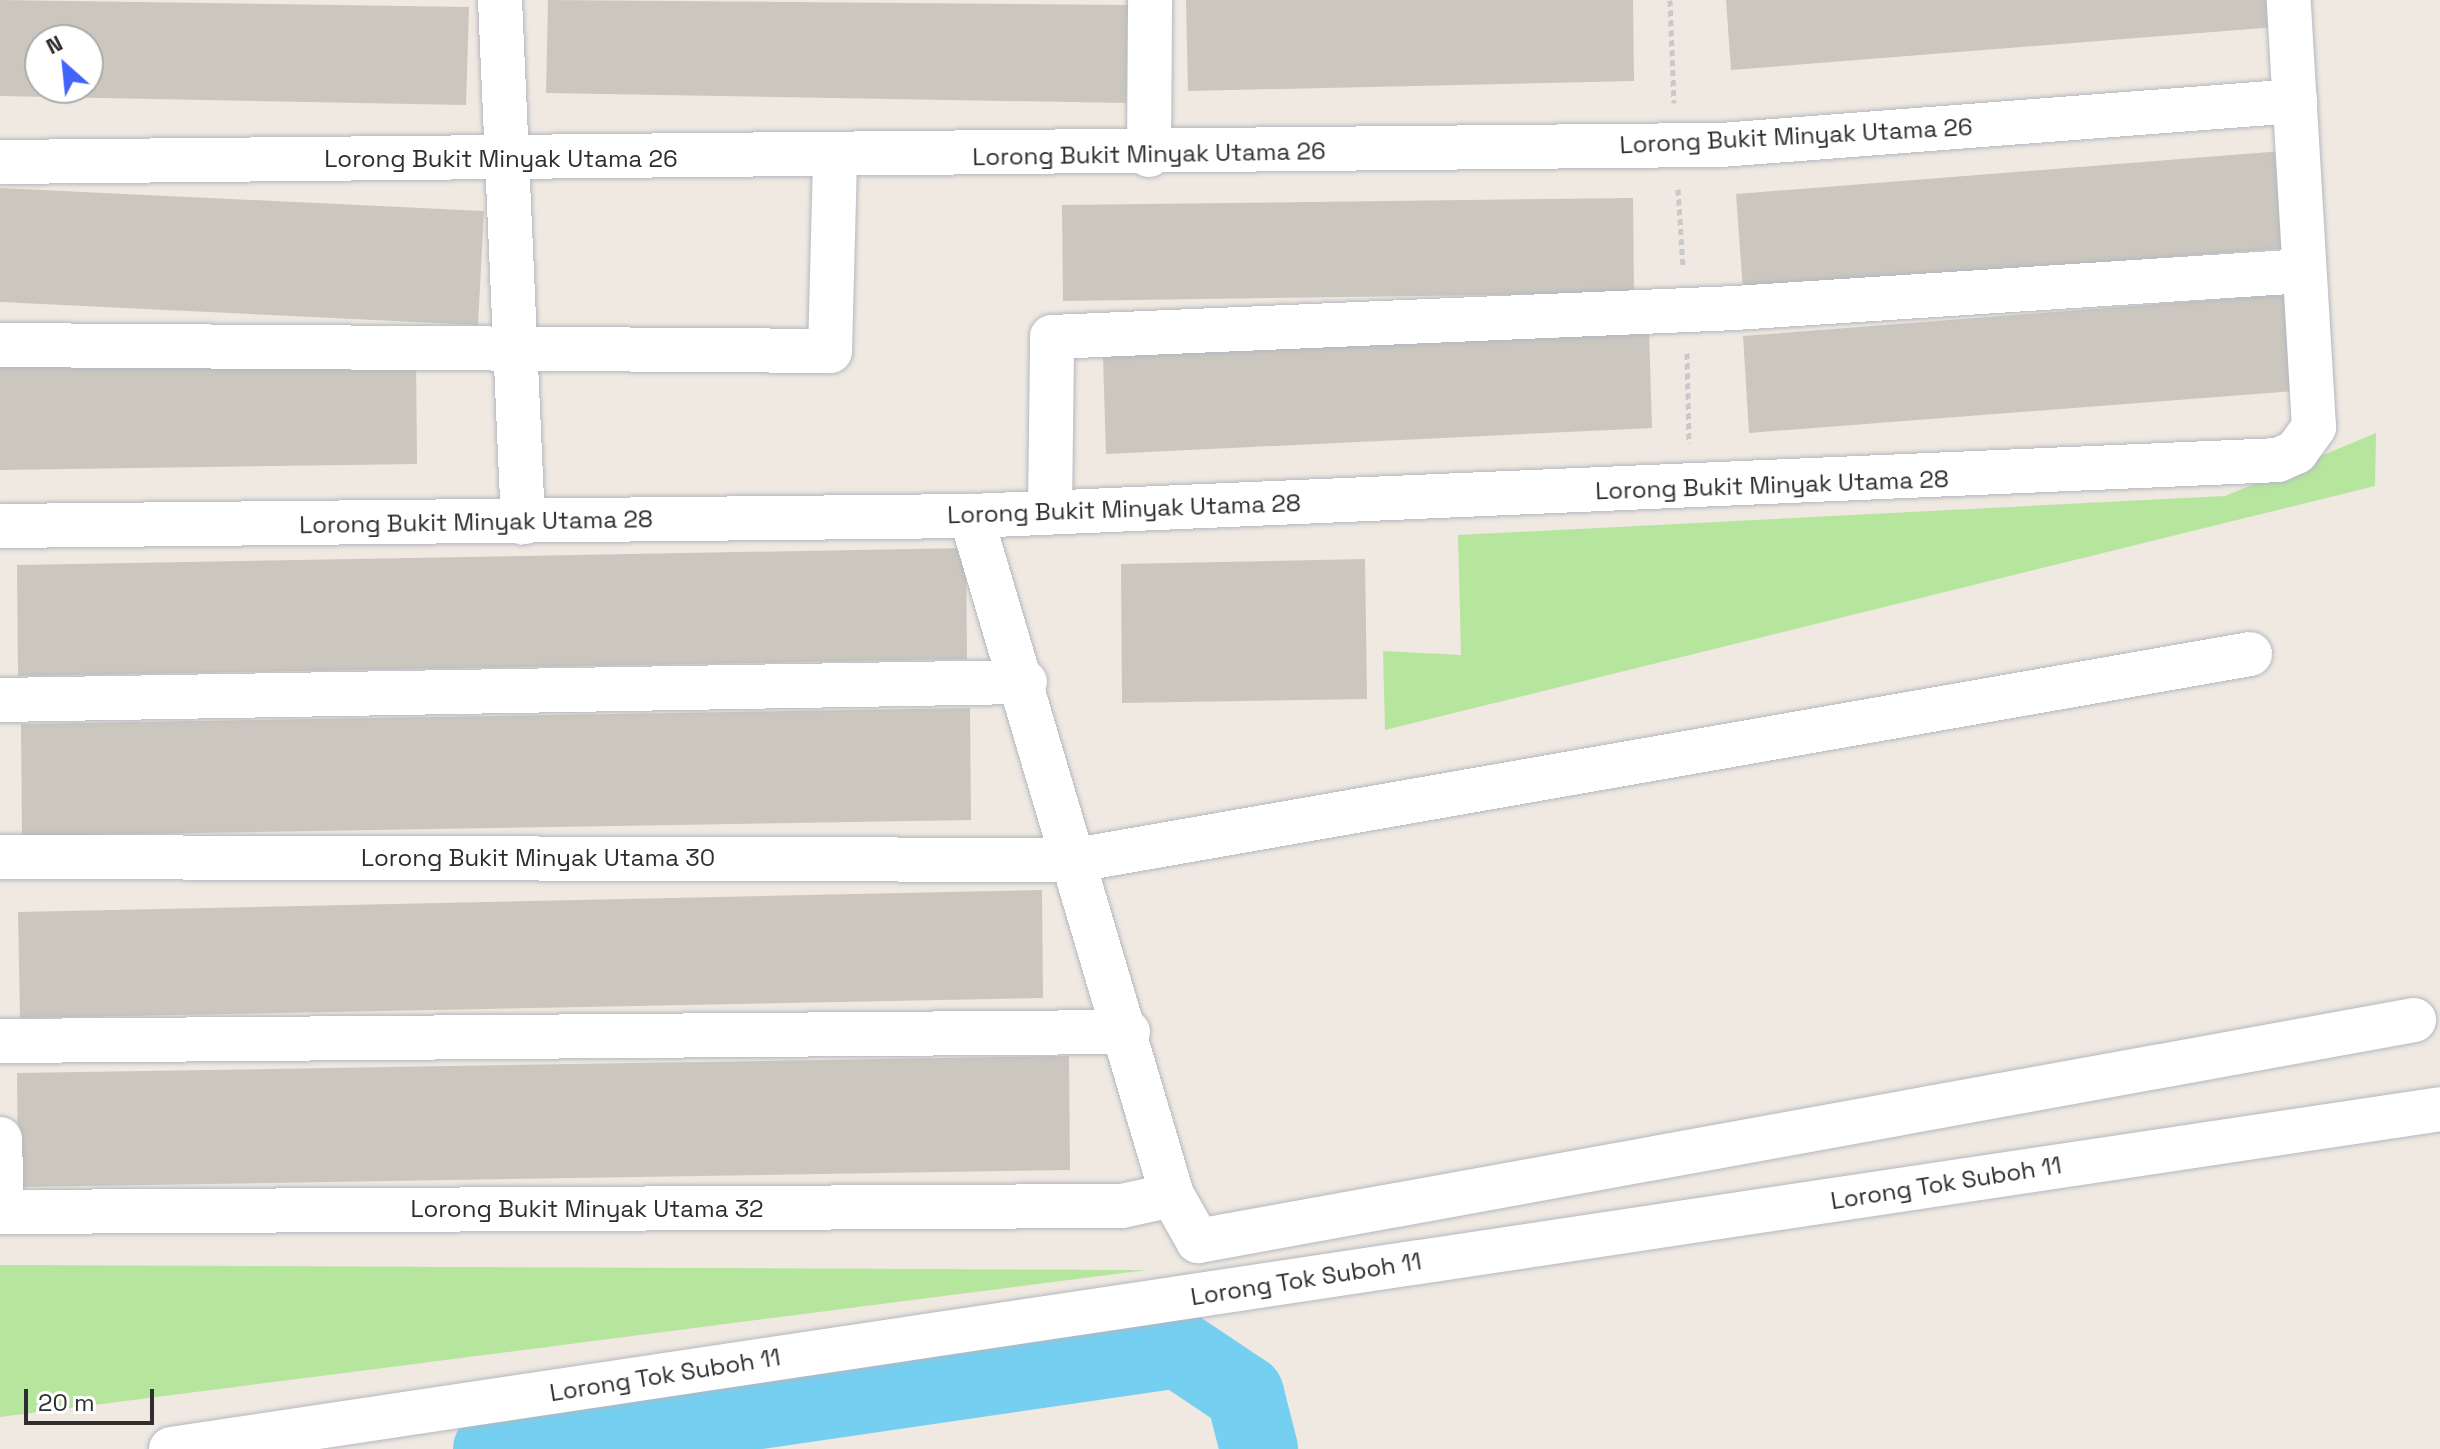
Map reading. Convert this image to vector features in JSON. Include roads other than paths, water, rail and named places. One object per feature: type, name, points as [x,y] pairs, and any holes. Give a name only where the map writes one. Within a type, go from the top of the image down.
[{"type":"street","points":[[500,0],[523,522]]},
{"type":"street","points":[[1149,155],[1150,0]]},
{"type":"street","name":"Lorong Bukit Minyak Utama 28","points":[[0,526],[971,516],[2248,467],[2296,452],[2314,427],[2289,0]]},
{"type":"street","name":"Lorong Bukit Minyak Utama 26","points":[[0,162],[835,159],[1676,146],[2295,101]]},
{"type":"street","points":[[0,345],[830,351],[835,159]]},
{"type":"street","points":[[1050,512],[1052,337],[1685,310],[2304,271]]},
{"type":"street","points":[[971,516],[1025,682],[1128,1032],[1172,1195],[1198,1241],[2414,1020]]},
{"type":"street","name":"Lorong Bukit Minyak Utama 30","points":[[0,857],[1076,860],[2250,654]]},
{"type":"street","points":[[0,700],[1025,682]]},
{"type":"street","points":[[0,1041],[1128,1032]]},
{"type":"street","name":"Lorong Tok Suboh 11","points":[[171,1449],[2440,1109]]},
{"type":"street","points":[[0,1139],[1,1212]]},
{"type":"street","name":"Lorong Bukit Minyak Utama 32","points":[[1,1212],[1122,1206],[1172,1195]]},
{"type":"waterway","points":[[492,1449],[1178,1349],[1245,1394],[1259,1449]]}]
